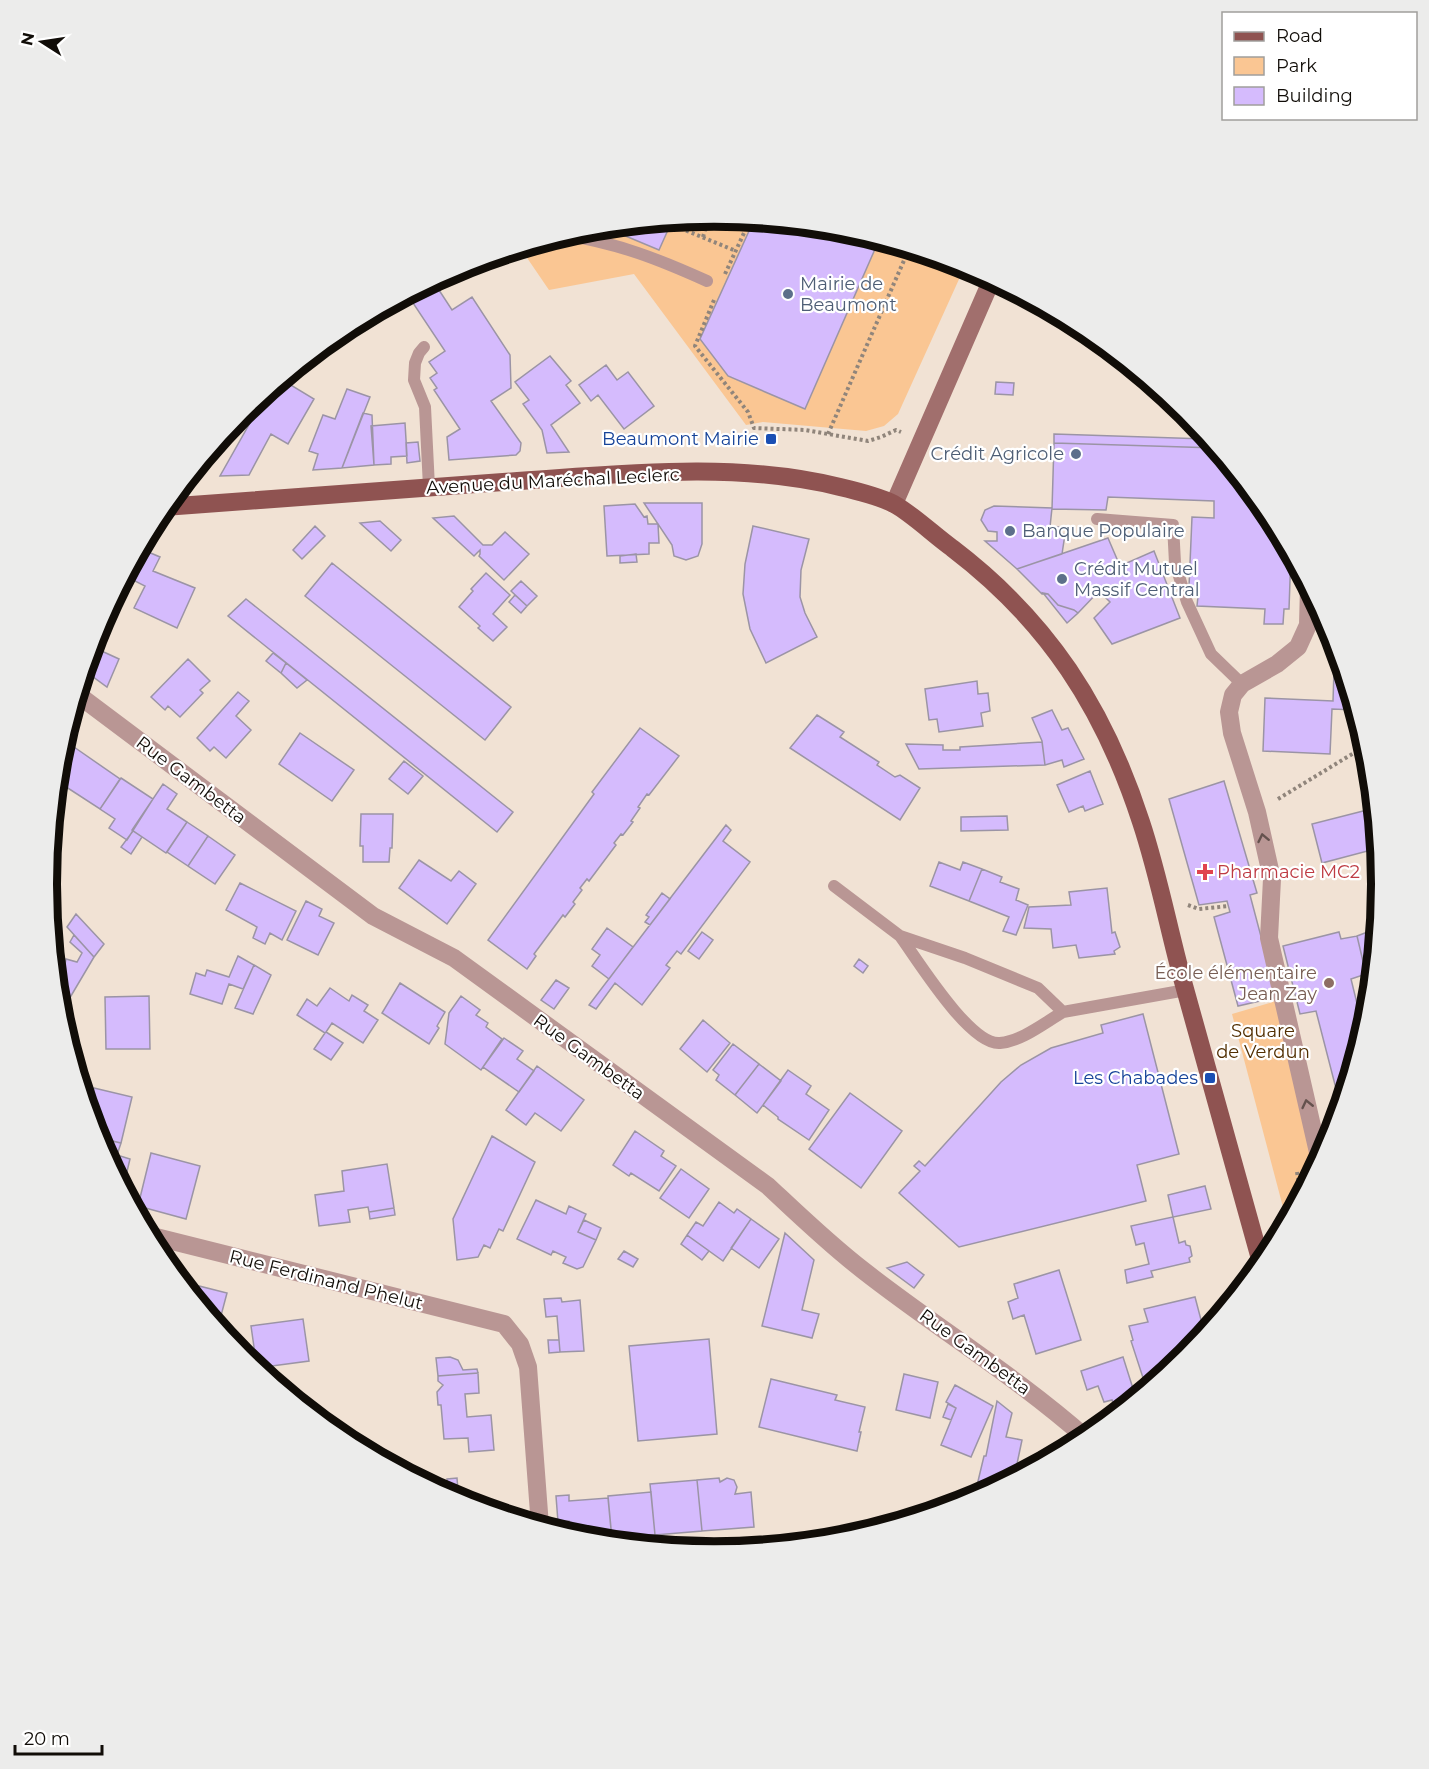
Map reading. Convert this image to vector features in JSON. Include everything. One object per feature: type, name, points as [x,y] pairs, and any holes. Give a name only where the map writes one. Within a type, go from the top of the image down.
[{"type":"main road","points":[[894,504],[988,287]]},
{"type":"main road","name":"Avenue du Maréchal Leclerc","points":[[177,506],[620,474],[756,474],[819,482],[894,504],[976,566],[1028,617],[1090,702],[1107,733],[1143,825],[1185,990],[1259,1253]]},
{"type":"street","points":[[1309,604],[1308,625],[1298,647],[1277,664],[1242,684],[1233,695],[1229,712],[1232,733],[1257,812],[1272,879],[1269,938],[1317,1147]]},
{"type":"street","name":"Rue Gambetta","points":[[84,699],[373,916],[454,958],[768,1186],[863,1271],[1056,1411],[1079,1432]]},
{"type":"street","name":"Rue Ferdinand Phelut","points":[[161,1238],[504,1324],[520,1344],[528,1367],[539,1519]]},
{"type":"lane","points":[[593,239],[646,254],[707,281]]},
{"type":"lane","points":[[424,347],[415,363],[414,380],[425,406],[429,487]]},
{"type":"lane","points":[[1097,519],[1173,525],[1175,563],[1187,602],[1211,654],[1242,684]]},
{"type":"lane","points":[[834,886],[900,936],[943,997],[979,1036],[990,1042],[1000,1043],[1016,1038],[1063,1012],[1185,990]]},
{"type":"lane","points":[[900,936],[965,958],[1038,988],[1063,1012]]},
{"type":"path","points":[[703,237],[706,227]]},
{"type":"path","points":[[681,228],[736,251]]},
{"type":"path","points":[[724,277],[747,228]]},
{"type":"path","points":[[828,434],[906,256]]},
{"type":"path","points":[[716,296],[695,346],[748,412],[754,428],[805,430],[868,441],[881,438],[896,430],[922,440]]},
{"type":"path","points":[[1257,812],[1358,750]]},
{"type":"path","points":[[1212,907],[1228,906]]},
{"type":"green space","points":[[671,228],[758,228],[800,233],[885,249],[961,275],[898,414],[884,426],[866,431],[763,422],[746,425],[634,274],[549,290],[525,255],[586,240]]},
{"type":"green space","name":"Square de Verdun","points":[[1276,1001],[1315,1151],[1285,1211],[1284,1211],[1232,1014]]},
{"type":"building","points":[[669,228],[659,250],[621,234]]},
{"type":"building","name":"Mairie de Beaumont","points":[[750,228],[800,233],[876,247],[805,409],[728,376],[700,339]]},
{"type":"building","points":[[438,289],[452,310],[472,297],[510,355],[511,388],[491,401],[521,443],[520,451],[516,455],[449,460],[447,437],[460,429],[434,390],[437,388],[430,378],[437,373],[429,362],[445,351],[413,303]]},
{"type":"building","points":[[550,356],[571,381],[566,385],[580,403],[551,425],[569,452],[547,453],[542,430],[523,404],[529,400],[515,382]]},
{"type":"building","points":[[606,365],[617,380],[628,372],[654,406],[624,429],[598,395],[591,401],[579,385]]},
{"type":"building","points":[[996,382],[1014,383],[1013,395],[995,394]]},
{"type":"building","points":[[289,383],[314,399],[288,444],[271,434],[249,475],[220,476],[254,417],[281,390]]},
{"type":"building","points":[[347,389],[370,397],[342,468],[313,470],[318,454],[309,451],[323,415],[335,419]]},
{"type":"building","points":[[363,413],[372,415],[374,465],[342,468]]},
{"type":"building","points":[[405,423],[407,456],[391,457],[391,464],[374,465],[371,426]]},
{"type":"building","points":[[1054,434],[1197,439],[1206,448],[1054,443]]},
{"type":"building","points":[[418,442],[420,461],[407,463],[406,443]]},
{"type":"building","points":[[1054,443],[1206,448],[1261,519],[1290,568],[1289,609],[1284,609],[1283,624],[1264,624],[1265,609],[1197,606],[1198,596],[1193,596],[1194,587],[1189,587],[1192,517],[1214,518],[1214,501],[1108,497],[1106,510],[1052,509]]},
{"type":"building","points":[[644,503],[702,503],[702,544],[698,556],[686,560],[674,556],[672,545]]},
{"type":"building","points":[[635,504],[644,517],[647,516],[648,524],[658,524],[659,543],[649,543],[649,554],[607,556],[604,506]]},
{"type":"building","points":[[994,506],[1052,508],[1050,527],[1060,527],[1060,533],[1065,534],[1062,554],[1017,569],[985,541],[997,541],[997,532],[988,531],[981,520],[985,510]]},
{"type":"building","points":[[454,516],[483,545],[492,545],[505,532],[529,554],[504,580],[479,556],[480,550],[474,556],[433,518]]},
{"type":"building","points":[[380,521],[401,540],[391,551],[360,523]]},
{"type":"building","points":[[315,526],[325,536],[302,559],[293,550]]},
{"type":"building","points":[[753,526],[809,539],[801,570],[800,597],[817,637],[766,663],[750,629],[743,594],[745,564]]},
{"type":"building","points":[[1108,538],[1120,566],[1154,551],[1180,618],[1112,644],[1094,618],[1110,602],[1099,591],[1078,613],[1058,605],[1048,594],[1042,594],[1017,569]]},
{"type":"building","points":[[148,552],[160,557],[153,571],[195,588],[177,628],[134,608],[145,586],[132,580]]},
{"type":"building","points":[[636,554],[637,562],[620,563],[620,556]]},
{"type":"building","points":[[332,563],[511,707],[485,740],[305,596]]},
{"type":"building","points":[[486,573],[510,595],[493,614],[507,627],[493,641],[459,607]]},
{"type":"building","points":[[521,581],[537,596],[527,606],[511,591]]},
{"type":"building","points":[[1043,593],[1048,594],[1058,605],[1078,613],[1067,623]]},
{"type":"building","points":[[515,595],[527,606],[521,613],[509,602]]},
{"type":"building","points":[[246,599],[513,812],[497,832],[228,616]]},
{"type":"building","points":[[100,650],[119,659],[107,687],[91,676]]},
{"type":"building","points":[[273,653],[286,663],[281,673],[266,661]]},
{"type":"building","points":[[188,659],[210,681],[200,690],[203,693],[180,717],[168,706],[165,710],[151,697]]},
{"type":"building","points":[[286,663],[307,680],[297,688],[281,673]]},
{"type":"building","points":[[1334,665],[1349,710],[1332,709],[1330,754],[1263,751],[1265,698],[1333,701]]},
{"type":"building","points":[[977,681],[978,694],[988,693],[990,711],[981,713],[983,726],[939,732],[937,719],[929,720],[925,689]]},
{"type":"building","points":[[238,692],[249,701],[236,716],[251,730],[226,758],[214,747],[210,751],[197,738]]},
{"type":"building","points":[[1052,710],[1062,730],[1068,728],[1084,759],[1064,767],[1062,760],[1045,765],[1042,741],[1032,718]]},
{"type":"building","points":[[817,715],[844,732],[840,737],[879,762],[877,765],[895,777],[900,775],[920,788],[900,820],[790,748]]},
{"type":"building","points":[[640,728],[679,756],[649,795],[647,794],[631,821],[633,822],[614,843],[616,845],[589,881],[587,879],[580,888],[582,890],[573,902],[575,904],[565,917],[563,915],[534,954],[536,956],[527,969],[488,940]]},
{"type":"building","points":[[300,733],[354,770],[332,801],[279,764]]},
{"type":"building","points":[[1042,742],[1045,765],[919,769],[906,744],[943,745],[943,750],[960,750],[960,747]]},
{"type":"building","points":[[74,747],[120,779],[100,809],[65,786],[71,752]]},
{"type":"building","points":[[404,761],[423,776],[408,794],[389,779]]},
{"type":"building","points":[[1090,771],[1103,804],[1085,811],[1083,806],[1069,812],[1057,785]]},
{"type":"building","points":[[121,778],[153,799],[127,840],[109,828],[115,819],[100,809]]},
{"type":"building","points":[[1224,781],[1257,893],[1250,895],[1277,997],[1238,1006],[1214,917],[1230,912],[1227,901],[1199,905],[1169,799]]},
{"type":"building","points":[[163,784],[177,794],[167,809],[187,822],[166,853],[132,830]]},
{"type":"building","points":[[1367,810],[1371,850],[1322,863],[1312,824]]},
{"type":"building","points":[[361,814],[393,814],[392,848],[390,848],[389,862],[363,862],[363,846],[360,846]]},
{"type":"building","points":[[1007,816],[1008,830],[961,831],[961,817]]},
{"type":"building","points":[[187,822],[208,836],[188,866],[167,852]]},
{"type":"building","points":[[726,825],[731,830],[723,841],[750,862],[681,954],[677,951],[666,965],[670,968],[642,1005],[615,983],[596,1009],[589,1005]]},
{"type":"building","points":[[133,831],[142,837],[131,854],[121,847]]},
{"type":"building","points":[[208,836],[235,855],[215,884],[188,866]]},
{"type":"building","points":[[419,860],[451,881],[459,871],[476,884],[447,924],[399,888]]},
{"type":"building","points":[[939,862],[960,870],[963,862],[982,869],[969,901],[930,886]]},
{"type":"building","points":[[982,869],[1002,877],[1000,882],[1019,889],[1016,900],[1028,905],[1016,935],[1003,931],[1009,917],[969,901]]},
{"type":"building","points":[[240,883],[296,911],[282,940],[270,933],[265,944],[253,938],[257,927],[226,910]]},
{"type":"building","points":[[1107,888],[1112,933],[1115,932],[1120,947],[1114,951],[1115,954],[1079,958],[1076,945],[1053,948],[1051,929],[1024,928],[1029,907],[1071,905],[1069,892]]},
{"type":"building","points":[[662,893],[670,899],[650,925],[645,922],[649,917],[646,915]]},
{"type":"building","points":[[306,901],[322,909],[319,916],[334,923],[318,955],[287,940]]},
{"type":"building","points":[[76,914],[104,944],[94,957],[67,927]]},
{"type":"building","points":[[607,928],[633,947],[609,979],[592,966],[600,955],[592,949]]},
{"type":"building","points":[[1371,931],[1366,972],[1357,936]]},
{"type":"building","points":[[702,932],[713,940],[699,959],[688,951]]},
{"type":"building","points":[[1339,932],[1341,939],[1357,936],[1366,972],[1351,979],[1359,1012],[1350,1055],[1338,1094],[1316,1011],[1300,1014],[1283,946]]},
{"type":"building","points":[[74,935],[94,957],[68,1001],[63,969],[66,959],[77,962],[82,953],[70,942]]},
{"type":"building","points":[[238,956],[254,965],[243,989],[229,984],[222,1004],[190,994],[196,973],[205,976],[207,970],[229,977]]},
{"type":"building","points":[[859,959],[868,966],[863,973],[854,966]]},
{"type":"building","points":[[254,965],[271,975],[253,1014],[235,1008]]},
{"type":"building","points":[[556,980],[569,988],[554,1009],[541,1000]]},
{"type":"building","points":[[400,983],[445,1012],[429,1044],[382,1013]]},
{"type":"building","points":[[330,988],[349,1001],[352,995],[368,1005],[364,1011],[378,1020],[363,1043],[332,1023],[326,1032],[343,1043],[331,1060],[314,1049],[325,1033],[297,1015],[307,999],[317,1006]]},
{"type":"building","points":[[149,996],[150,1049],[106,1049],[105,997]]},
{"type":"building","points":[[461,996],[480,1010],[476,1015],[488,1023],[486,1027],[502,1039],[481,1070],[445,1044],[449,1013]]},
{"type":"building","points":[[1143,1014],[1179,1154],[1137,1165],[1146,1201],[959,1247],[899,1193],[920,1171],[914,1166],[919,1161],[925,1166],[1001,1082],[1021,1065],[1051,1048],[1103,1033],[1101,1025]]},
{"type":"building","points":[[703,1020],[730,1043],[707,1072],[680,1049]]},
{"type":"building","points":[[504,1038],[523,1051],[517,1059],[534,1071],[519,1092],[483,1067]]},
{"type":"building","points":[[733,1044],[759,1064],[735,1095],[716,1080],[719,1075],[713,1070]]},
{"type":"building","points":[[759,1064],[781,1081],[757,1113],[735,1095]]},
{"type":"building","points":[[537,1066],[584,1100],[561,1131],[535,1113],[526,1125],[506,1110]]},
{"type":"building","points":[[788,1070],[811,1086],[806,1094],[829,1110],[809,1140],[778,1119],[763,1105]]},
{"type":"building","points":[[94,1088],[132,1097],[121,1143],[109,1140],[92,1096]]},
{"type":"building","points":[[850,1093],[902,1131],[861,1188],[809,1149]]},
{"type":"building","points":[[635,1131],[664,1151],[661,1156],[676,1166],[659,1191],[631,1173],[629,1176],[613,1165]]},
{"type":"building","points":[[492,1136],[535,1162],[503,1231],[499,1229],[490,1248],[484,1245],[478,1257],[457,1260],[453,1219]]},
{"type":"building","points":[[109,1140],[121,1143],[117,1155],[130,1159],[126,1177]]},
{"type":"building","points":[[151,1153],[200,1166],[186,1219],[142,1207],[139,1202]]},
{"type":"building","points":[[387,1164],[394,1208],[369,1212],[368,1207],[348,1210],[350,1222],[319,1226],[315,1195],[344,1191],[342,1171]]},
{"type":"building","points":[[681,1169],[709,1189],[689,1218],[660,1198]]},
{"type":"building","points":[[1205,1186],[1211,1209],[1173,1217],[1168,1195]]},
{"type":"building","points":[[536,1200],[566,1214],[569,1206],[586,1214],[578,1232],[596,1240],[583,1267],[577,1269],[563,1263],[566,1257],[553,1251],[551,1255],[517,1239]]},
{"type":"building","points":[[719,1202],[734,1213],[737,1209],[751,1219],[723,1261],[687,1235],[696,1222],[703,1226]]},
{"type":"building","points":[[394,1208],[395,1215],[370,1219],[369,1212]]},
{"type":"building","points":[[1173,1217],[1179,1243],[1185,1241],[1186,1245],[1190,1246],[1192,1256],[1189,1258],[1190,1262],[1151,1271],[1153,1277],[1127,1283],[1125,1270],[1149,1264],[1144,1243],[1136,1245],[1131,1226]]},
{"type":"building","points":[[751,1219],[779,1239],[759,1268],[731,1248]]},
{"type":"building","points":[[584,1220],[601,1228],[596,1240],[578,1232]]},
{"type":"building","points":[[785,1233],[814,1260],[802,1310],[819,1314],[812,1338],[762,1326]]},
{"type":"building","points":[[687,1235],[709,1251],[702,1260],[681,1244]]},
{"type":"building","points":[[624,1251],[638,1259],[633,1267],[618,1259]]},
{"type":"building","points":[[907,1262],[924,1275],[914,1288],[887,1268]]},
{"type":"building","points":[[1059,1270],[1081,1340],[1036,1354],[1024,1315],[1013,1319],[1008,1302],[1018,1298],[1014,1284]]},
{"type":"building","points":[[199,1286],[227,1293],[220,1318],[196,1288]]},
{"type":"building","points":[[1195,1297],[1202,1325],[1144,1382],[1131,1341],[1133,1340],[1129,1326],[1148,1322],[1144,1309]]},
{"type":"building","points":[[561,1298],[562,1302],[580,1300],[584,1351],[560,1352],[557,1316],[546,1317],[544,1299]]},
{"type":"building","points":[[303,1319],[309,1361],[268,1367],[255,1354],[251,1326]]},
{"type":"building","points":[[709,1339],[717,1434],[638,1441],[629,1346]]},
{"type":"building","points":[[548,1340],[559,1340],[560,1352],[549,1353]]},
{"type":"building","points":[[450,1357],[458,1360],[463,1370],[477,1369],[478,1373],[438,1376],[436,1358]]},
{"type":"building","points":[[1123,1357],[1134,1391],[1114,1407],[1112,1400],[1104,1402],[1098,1386],[1087,1390],[1081,1371]]},
{"type":"building","points":[[478,1373],[479,1393],[465,1394],[467,1417],[491,1415],[494,1450],[469,1452],[468,1438],[444,1439],[441,1405],[438,1405],[437,1392],[443,1385],[438,1381],[438,1376]]},
{"type":"building","points":[[904,1374],[938,1382],[930,1418],[896,1410]]},
{"type":"building","points":[[771,1379],[837,1395],[835,1400],[865,1407],[857,1451],[759,1427]]},
{"type":"building","points":[[955,1385],[993,1406],[971,1457],[941,1445],[956,1408],[946,1402]]},
{"type":"building","points":[[997,1401],[1012,1413],[1006,1437],[1022,1440],[1016,1468],[977,1487],[984,1456],[986,1456]]},
{"type":"building","points":[[948,1404],[956,1408],[951,1420],[943,1417]]},
{"type":"building","points":[[457,1478],[458,1490],[448,1485],[447,1479]]},
{"type":"building","points":[[719,1478],[720,1482],[727,1478],[734,1480],[737,1487],[735,1494],[751,1492],[754,1527],[702,1531],[697,1480]]},
{"type":"building","points":[[697,1480],[702,1531],[655,1535],[650,1484]]},
{"type":"building","points":[[651,1492],[655,1535],[636,1537],[611,1533],[608,1496]]},
{"type":"building","points":[[569,1495],[569,1501],[608,1498],[611,1533],[569,1525],[569,1521],[558,1522],[556,1496]]},
{"type":"place","name":"Mairie de Beaumont","points":[[788,294]]},
{"type":"place","name":"Beaumont Mairie","points":[[771,439]]},
{"type":"place","name":"Crédit Agricole","points":[[1076,454]]},
{"type":"place","name":"Banque Populaire","points":[[1010,531]]},
{"type":"place","name":"Crédit Mutuel Massif Central","points":[[1062,579]]},
{"type":"place","name":"Pharmacie MC2","points":[[1205,872]]},
{"type":"place","name":"École élémentaire Jean Zay","points":[[1329,983]]},
{"type":"place","name":"Les Chabades","points":[[1210,1078]]}]
